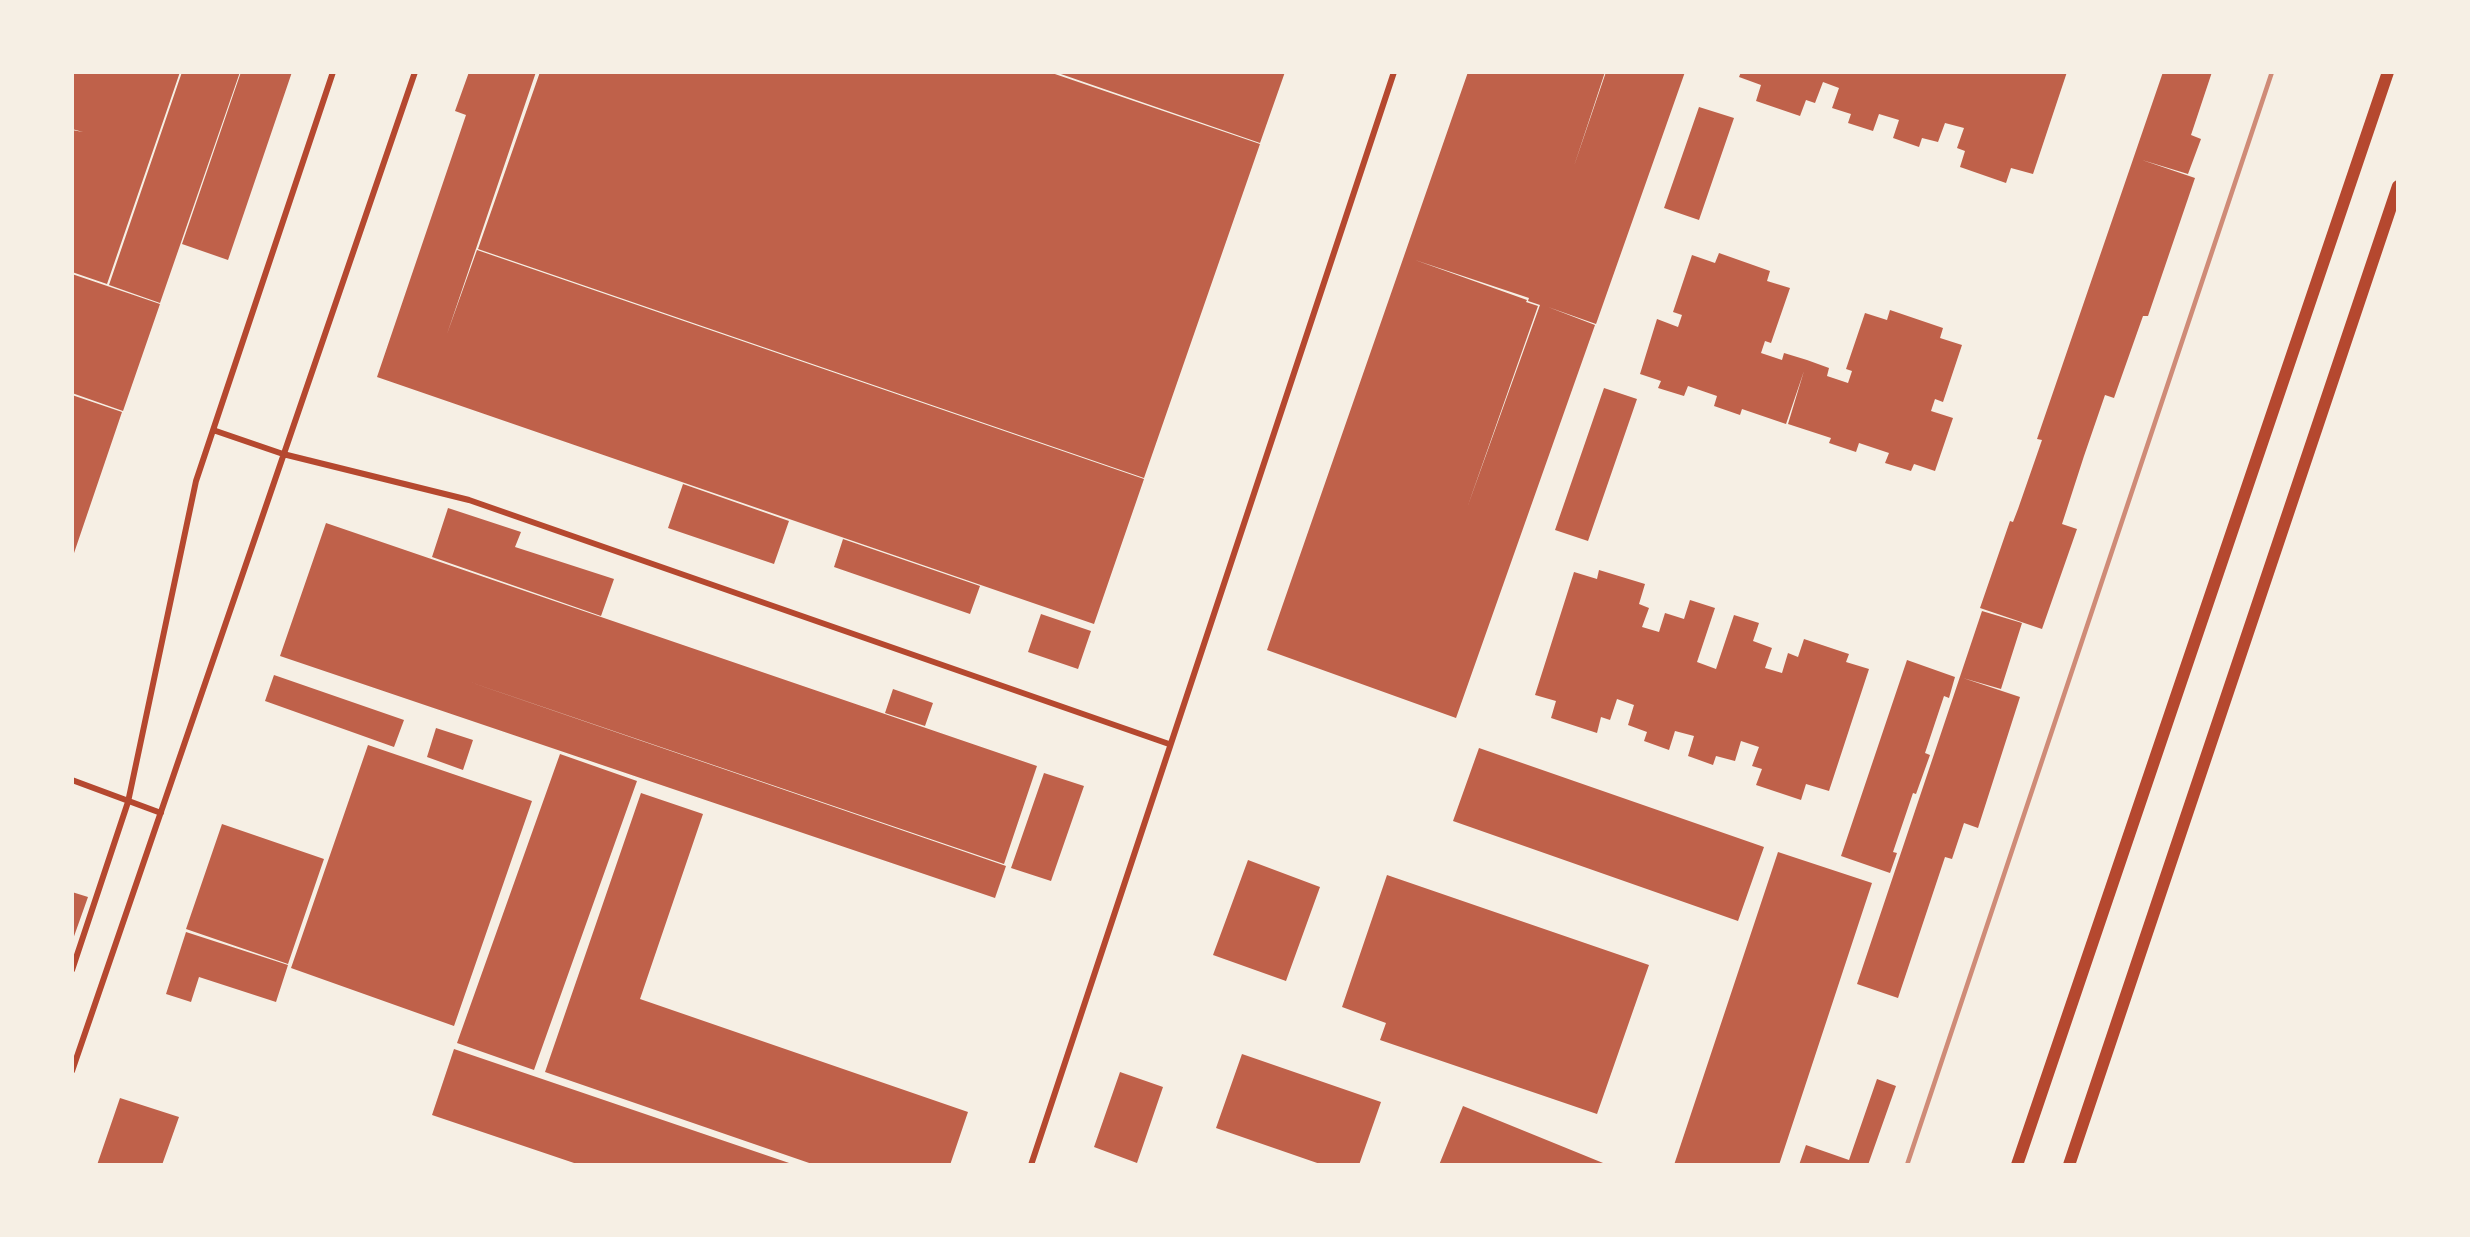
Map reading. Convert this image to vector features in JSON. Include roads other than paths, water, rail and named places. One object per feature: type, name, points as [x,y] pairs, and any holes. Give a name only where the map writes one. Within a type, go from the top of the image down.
[{"type":"main road","points":[[2018,1165],[2388,72]]},
{"type":"main road","points":[[2069,1165],[2398,186]]},
{"type":"street","points":[[72,970],[128,802],[196,481],[333,72]]},
{"type":"street","points":[[72,1071],[415,72]]},
{"type":"street","points":[[1031,1165],[1394,72]]},
{"type":"street","points":[[213,430],[283,454],[469,500],[1169,744]]},
{"type":"street","points":[[72,780],[160,813]]},
{"type":"railway","points":[[1907,1165],[2272,72]]}]
